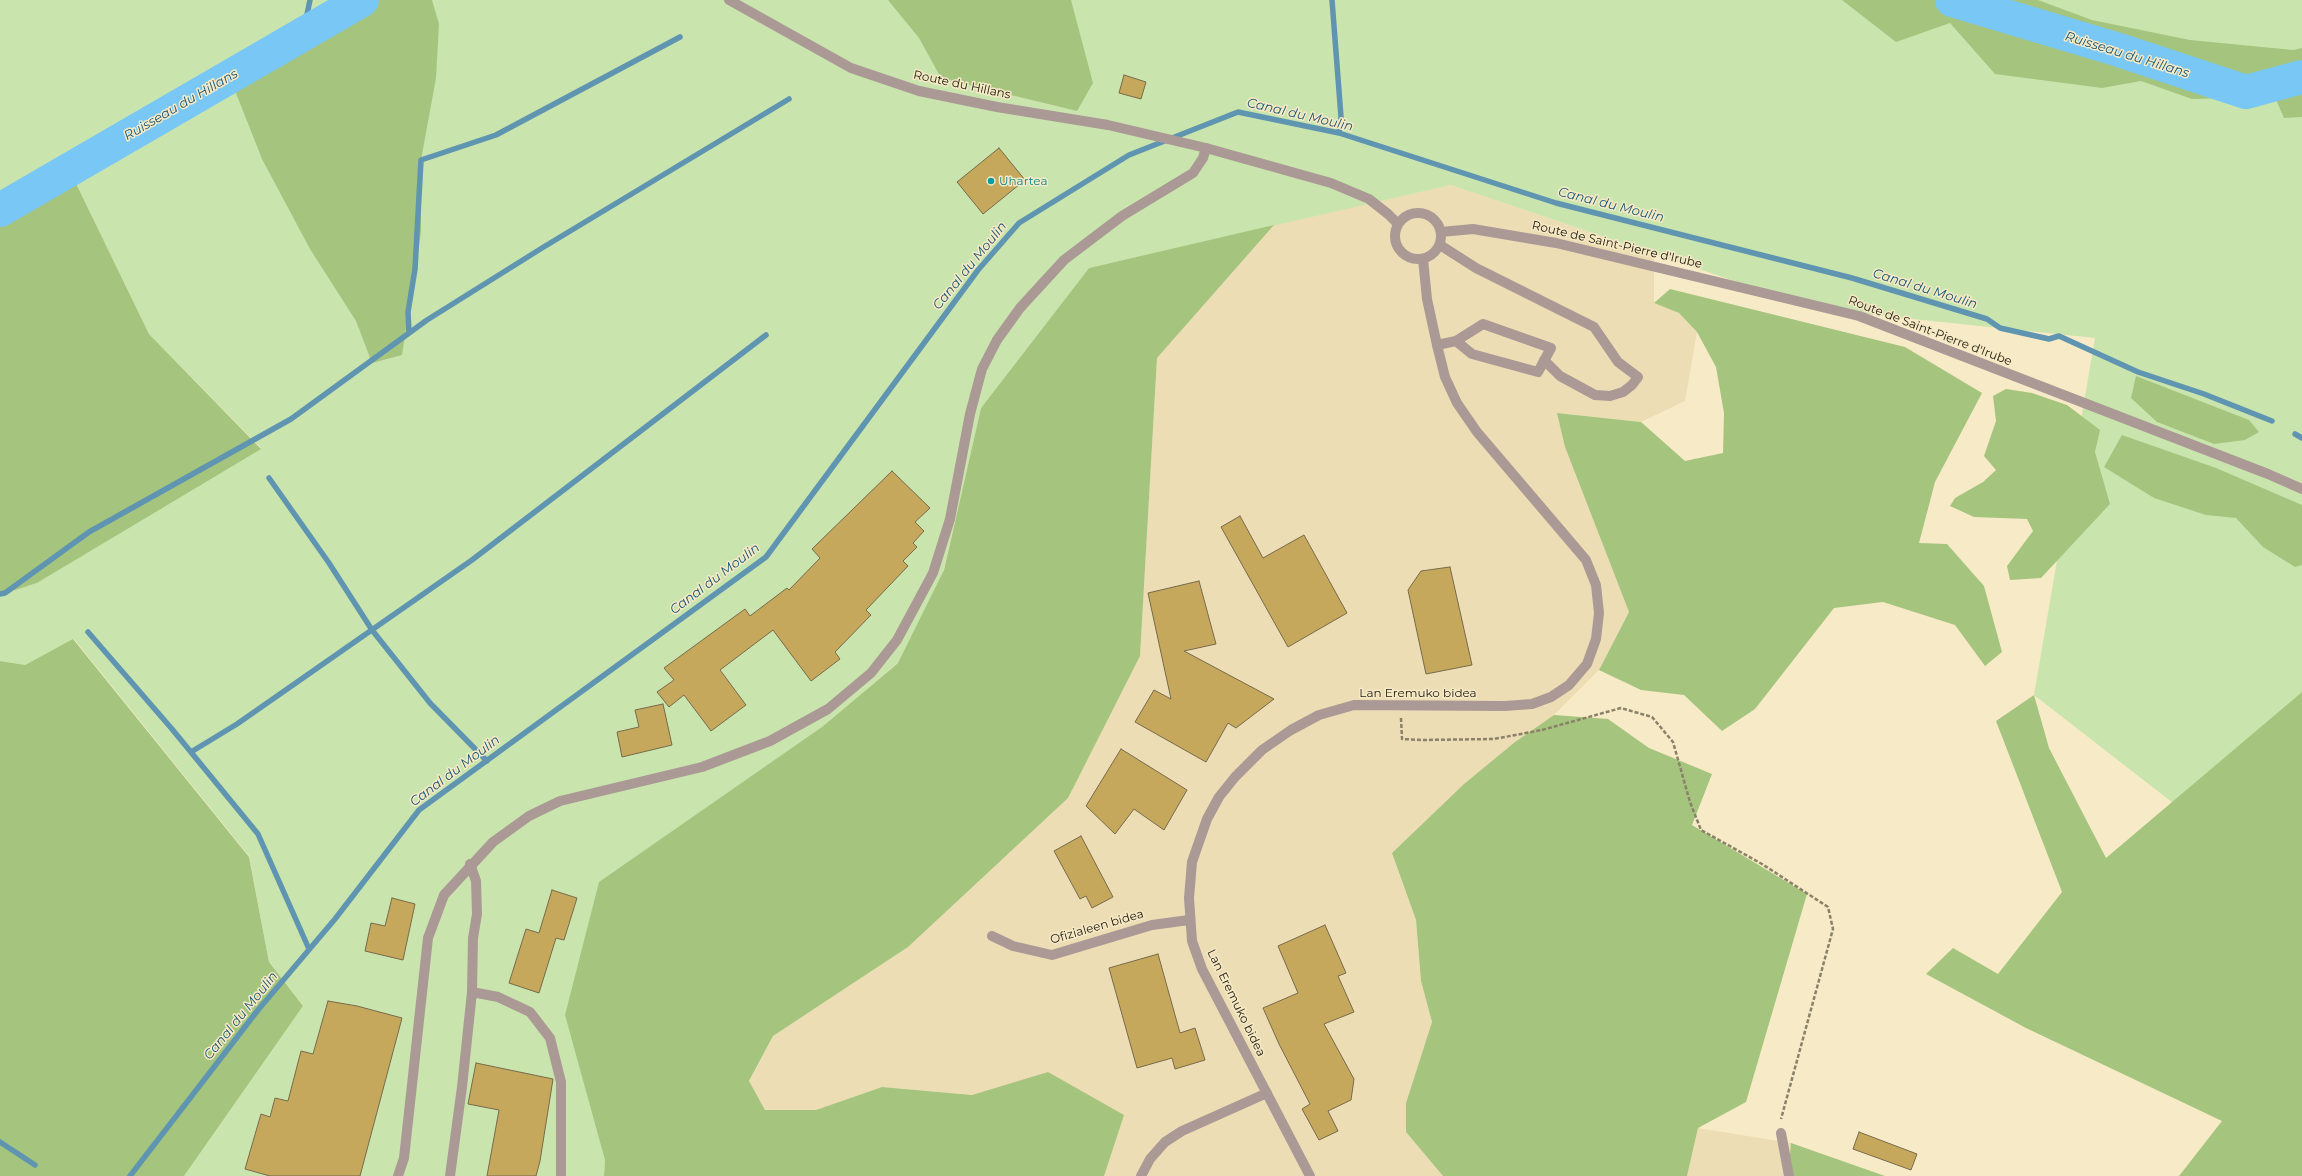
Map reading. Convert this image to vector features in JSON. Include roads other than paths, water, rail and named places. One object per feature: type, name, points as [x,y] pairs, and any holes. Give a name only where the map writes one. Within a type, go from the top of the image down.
[{"type":"street","name":"Route du Hillans","points":[[729,0],[851,68],[919,92],[997,107],[1108,125],[1206,148]]},
{"type":"street","points":[[398,1176],[404,1158],[428,938],[444,895],[470,864],[492,842],[529,816],[560,801],[702,767],[770,741],[828,709],[871,672],[897,640],[933,573],[950,519],[970,414],[982,369],[997,340],[1020,308],[1064,260],[1122,216],[1193,173],[1203,158],[1206,148],[1332,183],[1369,199],[1398,224]]},
{"type":"street","points":[[1418,213],[1433,218],[1441,232],[1440,245],[1433,255],[1423,259],[1410,259],[1403,255],[1398,248],[1395,232],[1398,224],[1410,214],[1418,213]]},
{"type":"street","name":"Route de Saint-Pierre d'Irube","points":[[1441,232],[1472,229],[1556,243],[1859,316],[2268,474],[2302,489]]},
{"type":"street","points":[[1440,245],[1476,268],[1594,327],[1618,362],[1638,377],[1632,385],[1623,392],[1610,396],[1595,395],[1560,376],[1544,360]]},
{"type":"street","name":"Lan Eremuko bidea","points":[[1310,1176],[1202,969],[1192,941],[1189,920],[1192,862],[1207,819],[1219,797],[1234,777],[1262,750],[1291,730],[1319,715],[1354,705],[1505,706],[1532,704],[1551,697],[1569,685],[1587,664],[1596,639],[1599,614],[1596,585],[1586,560],[1473,426],[1454,396],[1445,377],[1427,299],[1423,259]]},
{"type":"street","points":[[1437,345],[1456,341],[1483,324],[1551,348],[1538,372],[1472,354],[1456,341]]},
{"type":"street","points":[[450,1176],[462,1087],[472,992],[473,938],[477,914],[476,882],[470,864]]},
{"type":"street","name":"Ofizialeen bidea","points":[[992,936],[1013,946],[1052,955],[1152,924],[1189,920]]},
{"type":"street","points":[[472,992],[498,997],[530,1012],[550,1038],[561,1082],[561,1176]]},
{"type":"street","points":[[1141,1176],[1150,1159],[1160,1148],[1182,1131],[1267,1093]]},
{"type":"street","points":[[1781,1133],[1789,1176]]},
{"type":"waterway","points":[[303,34],[310,0]]},
{"type":"waterway","name":"Ruisseau du Hillans","points":[[0,210],[362,0]]},
{"type":"waterway","points":[[1332,0],[1341,117],[1339,133]]},
{"type":"waterway","name":"Ruisseau du Hillans","points":[[1952,0],[2119,50],[2246,92],[2302,77]]},
{"type":"waterway","points":[[409,333],[408,312],[415,269],[421,160],[496,135],[680,37]]},
{"type":"waterway","points":[[0,594],[5,593],[89,532],[291,419],[427,320],[542,248],[789,99]]},
{"type":"waterway","name":"Canal du Moulin","points":[[130,1176],[258,1010],[335,919],[419,810],[766,557],[978,270],[1019,223],[1129,155],[1238,112],[1339,133],[1556,203],[1852,278],[1987,319],[2000,328],[2049,339],[2059,336],[2138,372],[2204,394],[2272,421]]},
{"type":"waterway","points":[[191,752],[237,724],[472,560],[766,335]]},
{"type":"waterway","name":"Canal du Moulin","points":[[2295,434],[2302,438]]},
{"type":"waterway","points":[[269,478],[329,563],[372,630],[430,703],[487,761]]},
{"type":"waterway","points":[[88,632],[172,729],[258,834],[309,949]]},
{"type":"waterway","points":[[0,1142],[35,1165]]},
{"type":"place","name":"Uhartea","points":[[991,181]]}]
